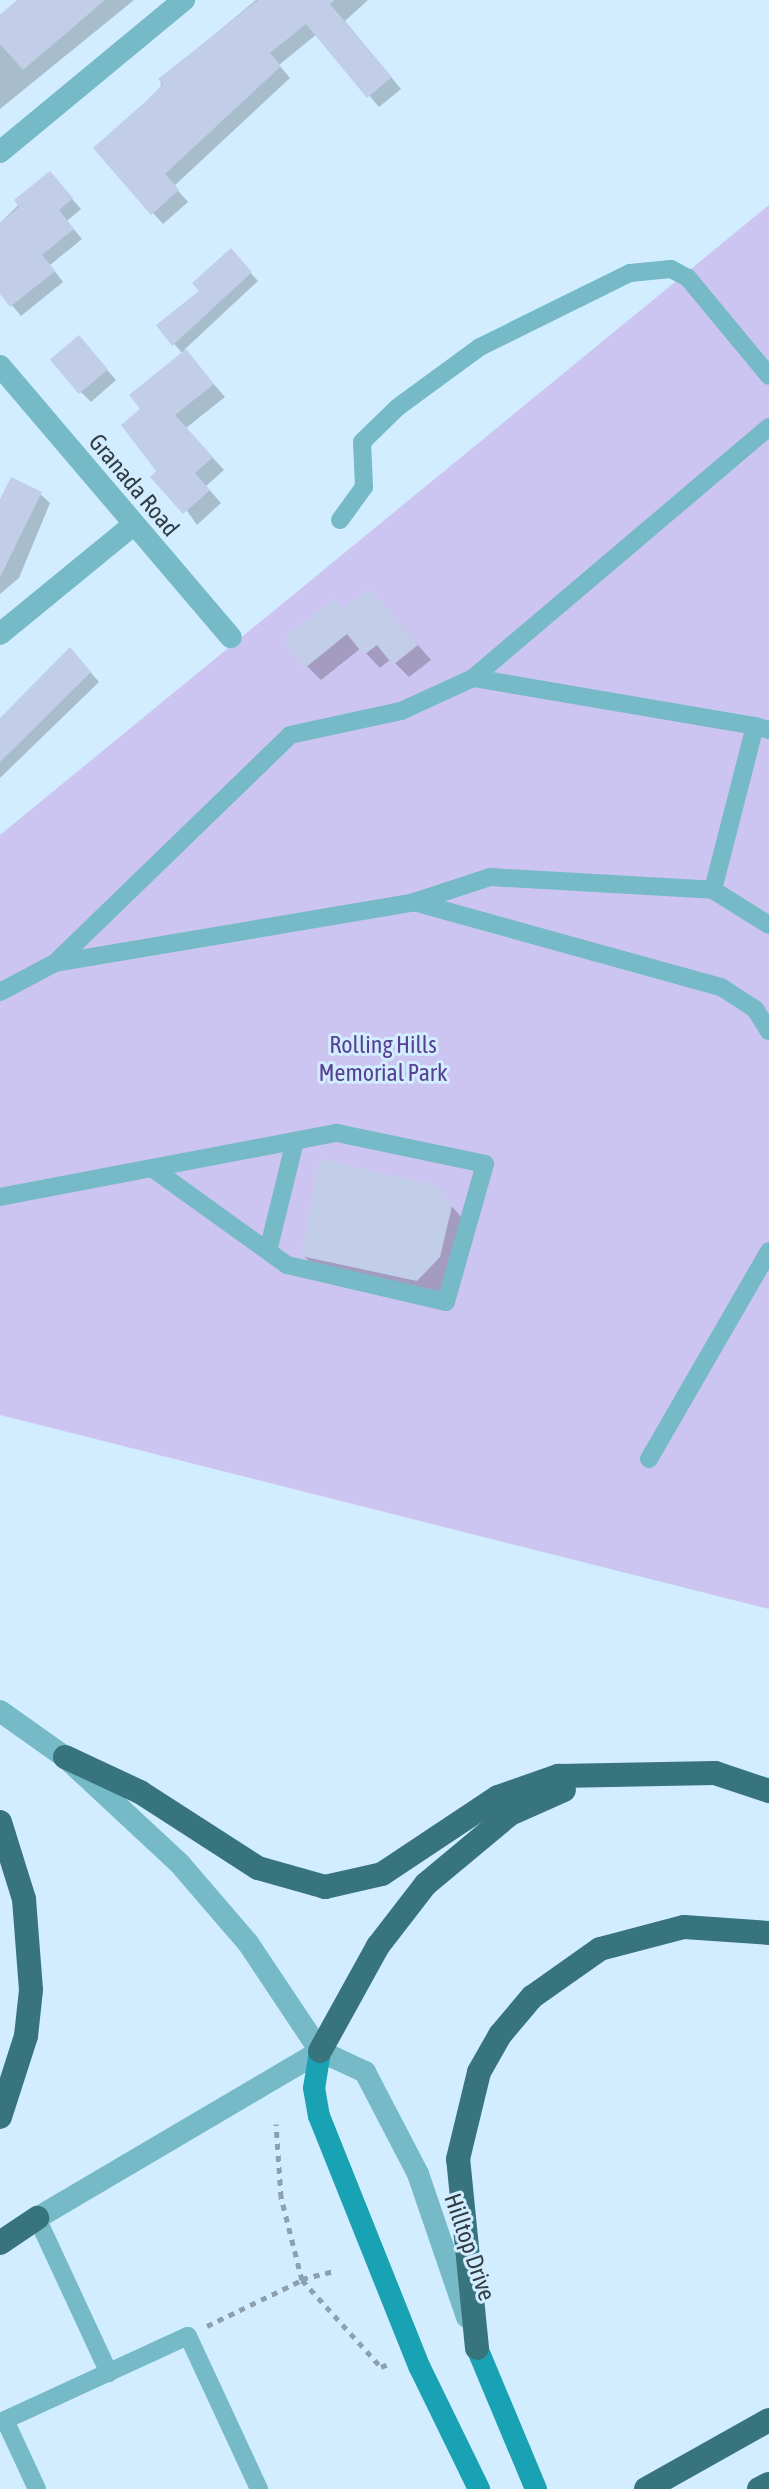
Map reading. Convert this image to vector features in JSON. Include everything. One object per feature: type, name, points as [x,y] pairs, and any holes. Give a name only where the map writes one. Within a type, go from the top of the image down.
[{"type":"highway","points":[[65,1757],[140,1792],[258,1868],[325,1887],[382,1874],[466,1814],[537,1781],[579,1772],[715,1773],[769,1791]]},
{"type":"highway","points":[[320,2051],[378,1946],[453,1857],[542,1797],[641,1773]]},
{"type":"highway","points":[[0,1822],[24,1899],[31,1990],[23,2048],[0,2117]]},
{"type":"highway","points":[[477,2348],[458,2159],[469,2100],[500,2035],[532,1997],[600,1949],[684,1927],[769,1933]]},
{"type":"highway","points":[[0,2243],[37,2218]]},
{"type":"highway","points":[[646,2489],[769,2420]]},
{"type":"highway","points":[[759,2489],[769,2484]]},
{"type":"main road","points":[[320,2051],[314,2088],[319,2116],[459,2451],[479,2489]]},
{"type":"main road","name":"Hilltop Drive","points":[[477,2348],[497,2407],[536,2489]]},
{"type":"street","points":[[0,152],[184,0]]},
{"type":"street","name":"Granada Road","points":[[0,366],[231,637]]},
{"type":"street","points":[[0,634],[133,525]]},
{"type":"street","name":"Hilltop Drive","points":[[0,1711],[65,1757],[215,1904],[320,2051],[365,2072],[380,2092],[418,2174],[477,2348]]},
{"type":"street","points":[[37,2218],[320,2051]]},
{"type":"lane","points":[[340,520],[364,487],[362,442],[398,407],[480,347],[630,273],[671,269],[688,278],[769,376]]},
{"type":"lane","points":[[0,992],[55,963],[290,735],[401,711],[473,678],[769,427]]},
{"type":"lane","points":[[473,678],[762,728],[713,890]]},
{"type":"lane","points":[[55,963],[414,902],[490,877],[713,890],[769,925]]},
{"type":"lane","points":[[414,902],[721,987],[755,1009],[769,1031]]},
{"type":"lane","points":[[0,1197],[337,1133],[485,1164],[446,1302],[287,1265],[155,1170]]},
{"type":"lane","points":[[268,1251],[295,1141]]},
{"type":"lane","points":[[649,1459],[769,1251]]},
{"type":"lane","points":[[37,2218],[109,2373]]},
{"type":"lane","points":[[37,2489],[5,2420],[188,2336],[259,2489]]},
{"type":"path","points":[[276,2124],[281,2197],[302,2280],[381,2367],[388,2364]]},
{"type":"path","points":[[188,2336],[302,2280],[334,2271]]},
{"type":"green space","name":"Rolling Hills Memorial Park","points":[[769,205],[769,1609],[0,1415],[0,835]]},
{"type":"building","points":[[17,0],[105,0],[23,70],[0,44],[0,15]]},
{"type":"building","points":[[258,0],[335,0],[330,4],[392,77],[367,98],[306,24],[270,53],[281,66],[165,174],[179,190],[151,215],[93,148],[163,84],[158,79]]},
{"type":"building","points":[[50,171],[73,198],[59,210],[74,229],[42,255],[55,271],[10,307],[0,294],[0,223],[19,207],[14,200]]},
{"type":"building","points":[[231,248],[252,272],[172,346],[156,325],[199,291],[192,283]]},
{"type":"building","points":[[79,335],[108,369],[79,394],[50,359]]},
{"type":"building","points":[[186,349],[214,384],[175,415],[213,457],[195,473],[210,490],[183,514],[150,477],[156,471],[121,425],[140,409],[129,395]]},
{"type":"building","points":[[11,477],[42,492],[0,577],[0,499]]},
{"type":"building","points":[[369,588],[418,645],[393,665],[377,645],[364,655],[347,634],[305,668],[283,640],[335,598],[343,609]]},
{"type":"building","points":[[70,647],[91,672],[0,762],[0,718]]},
{"type":"building","points":[[320,1159],[437,1186],[452,1206],[440,1257],[417,1281],[301,1256]]}]
